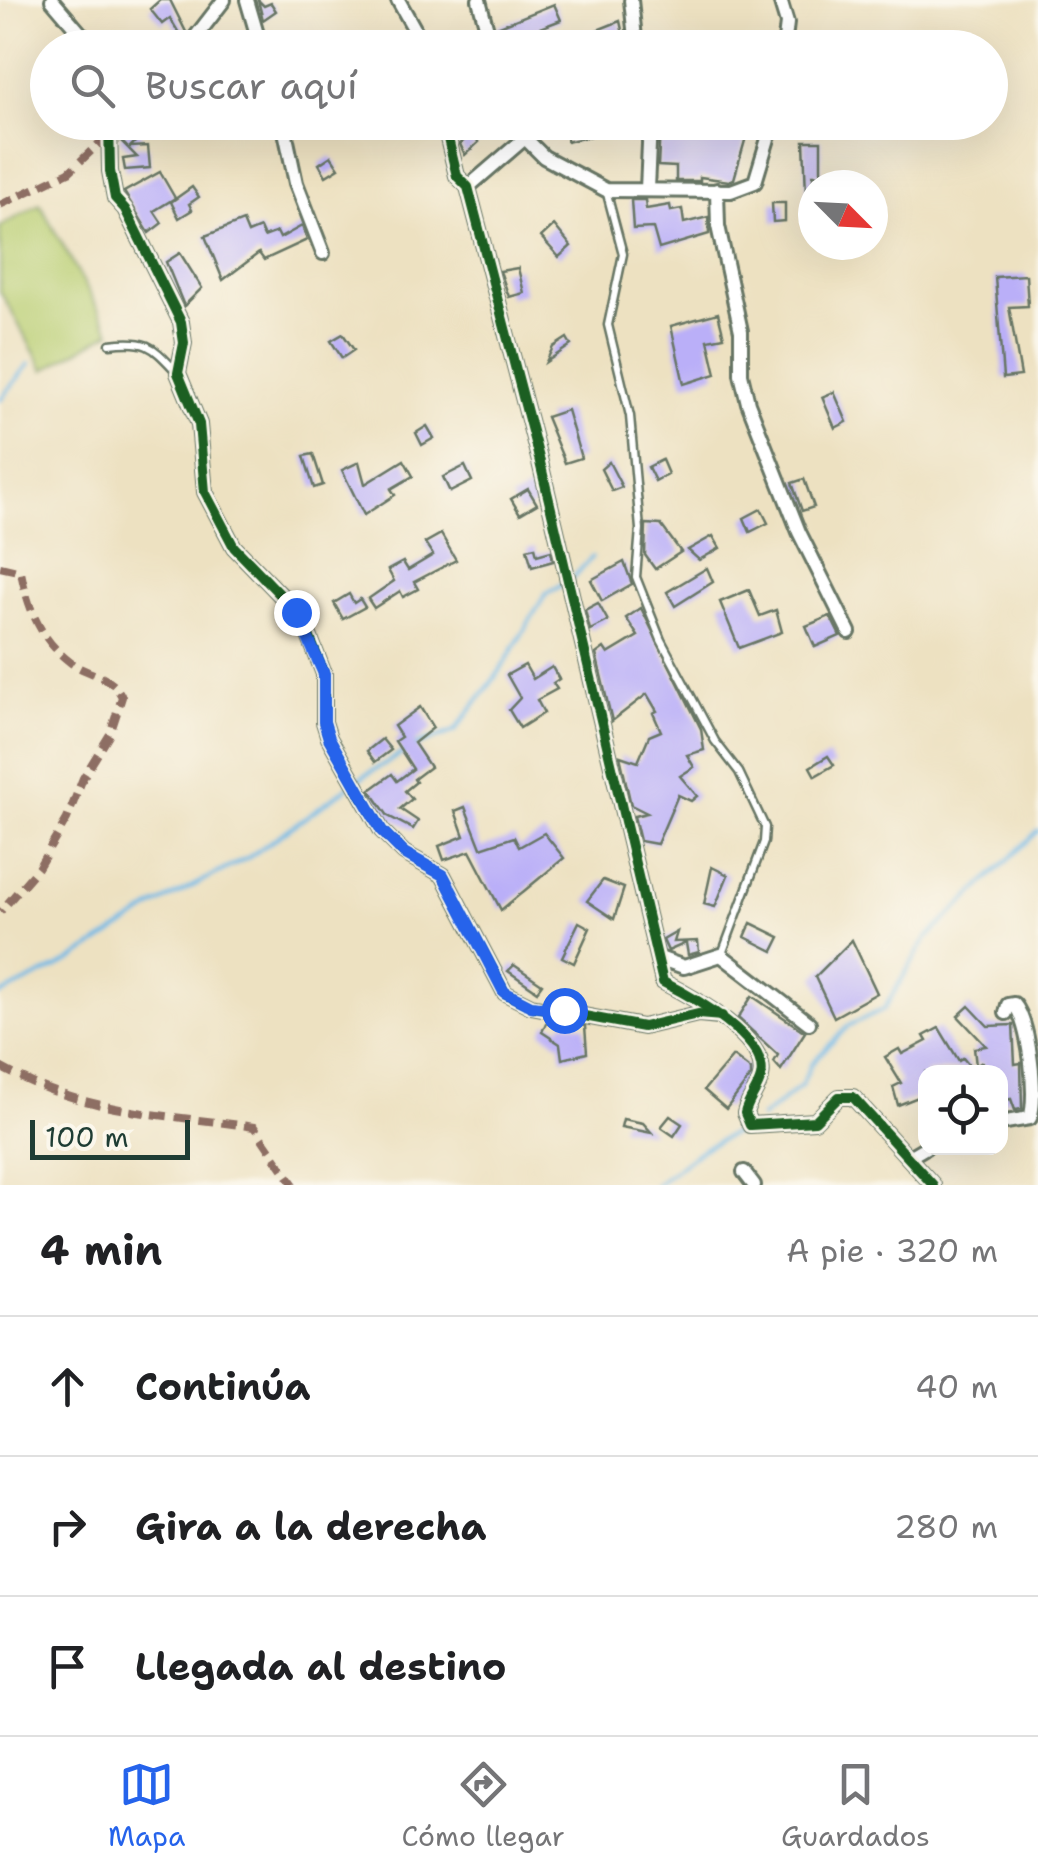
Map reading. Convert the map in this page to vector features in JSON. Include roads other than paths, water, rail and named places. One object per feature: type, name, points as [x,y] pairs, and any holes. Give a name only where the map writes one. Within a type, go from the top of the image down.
[{"type":"street","points":[[52,0],[78,30]]},
{"type":"street","points":[[201,30],[224,0]]},
{"type":"street","points":[[247,0],[256,30]]},
{"type":"street","points":[[398,0],[415,30]]},
{"type":"street","points":[[480,0],[488,30]]},
{"type":"street","points":[[630,0],[634,30]]},
{"type":"street","points":[[780,0],[787,30]]},
{"type":"street","points":[[110,140],[116,198],[181,322],[184,343],[178,373],[199,424],[205,492],[243,558],[296,612],[310,638],[324,674],[324,722],[329,738],[382,831],[404,853],[443,875],[504,992],[531,1006],[642,1027],[698,1014],[722,1016]]},
{"type":"street","points":[[287,140],[296,183],[323,253]]},
{"type":"street","points":[[449,140],[458,176],[468,186],[663,982],[707,1003],[760,1058],[762,1076],[745,1114],[750,1125],[815,1121],[839,1098],[853,1097],[933,1185]]},
{"type":"street","points":[[468,186],[522,140]]},
{"type":"street","points":[[526,140],[552,163],[606,190],[742,190],[755,182],[768,140]]},
{"type":"street","points":[[647,189],[649,140]]},
{"type":"street","points":[[716,190],[718,226],[741,330],[741,374],[748,404],[799,532],[850,632]]},
{"type":"street","points":[[659,958],[684,967],[722,955],[809,1023]]},
{"type":"street","points":[[1006,1013],[1008,1004],[1014,1004],[1024,1021],[1035,1109],[1030,1118],[1008,1122]]},
{"type":"street","points":[[909,1158],[918,1152]]},
{"type":"street","points":[[744,1172],[754,1185]]},
{"type":"lane","points":[[606,190],[623,254],[608,325],[630,416],[640,528],[636,576],[661,640],[715,741],[739,772],[765,826],[764,842],[722,955]]},
{"type":"lane","points":[[110,344],[138,340],[161,352],[178,373]]},
{"type":"waterway","points":[[0,400],[29,364]]},
{"type":"waterway","points":[[573,578],[592,557]]},
{"type":"waterway","points":[[414,746],[455,731],[500,671],[545,595],[565,583]]},
{"type":"waterway","points":[[359,779],[406,751]]},
{"type":"waterway","points":[[0,995],[70,961],[158,904],[249,857],[351,785]]},
{"type":"waterway","points":[[761,1118],[801,1086],[811,1064],[848,1026],[884,1009],[926,939],[1038,831]]},
{"type":"waterway","points":[[656,1185],[701,1150],[748,1126]]}]
